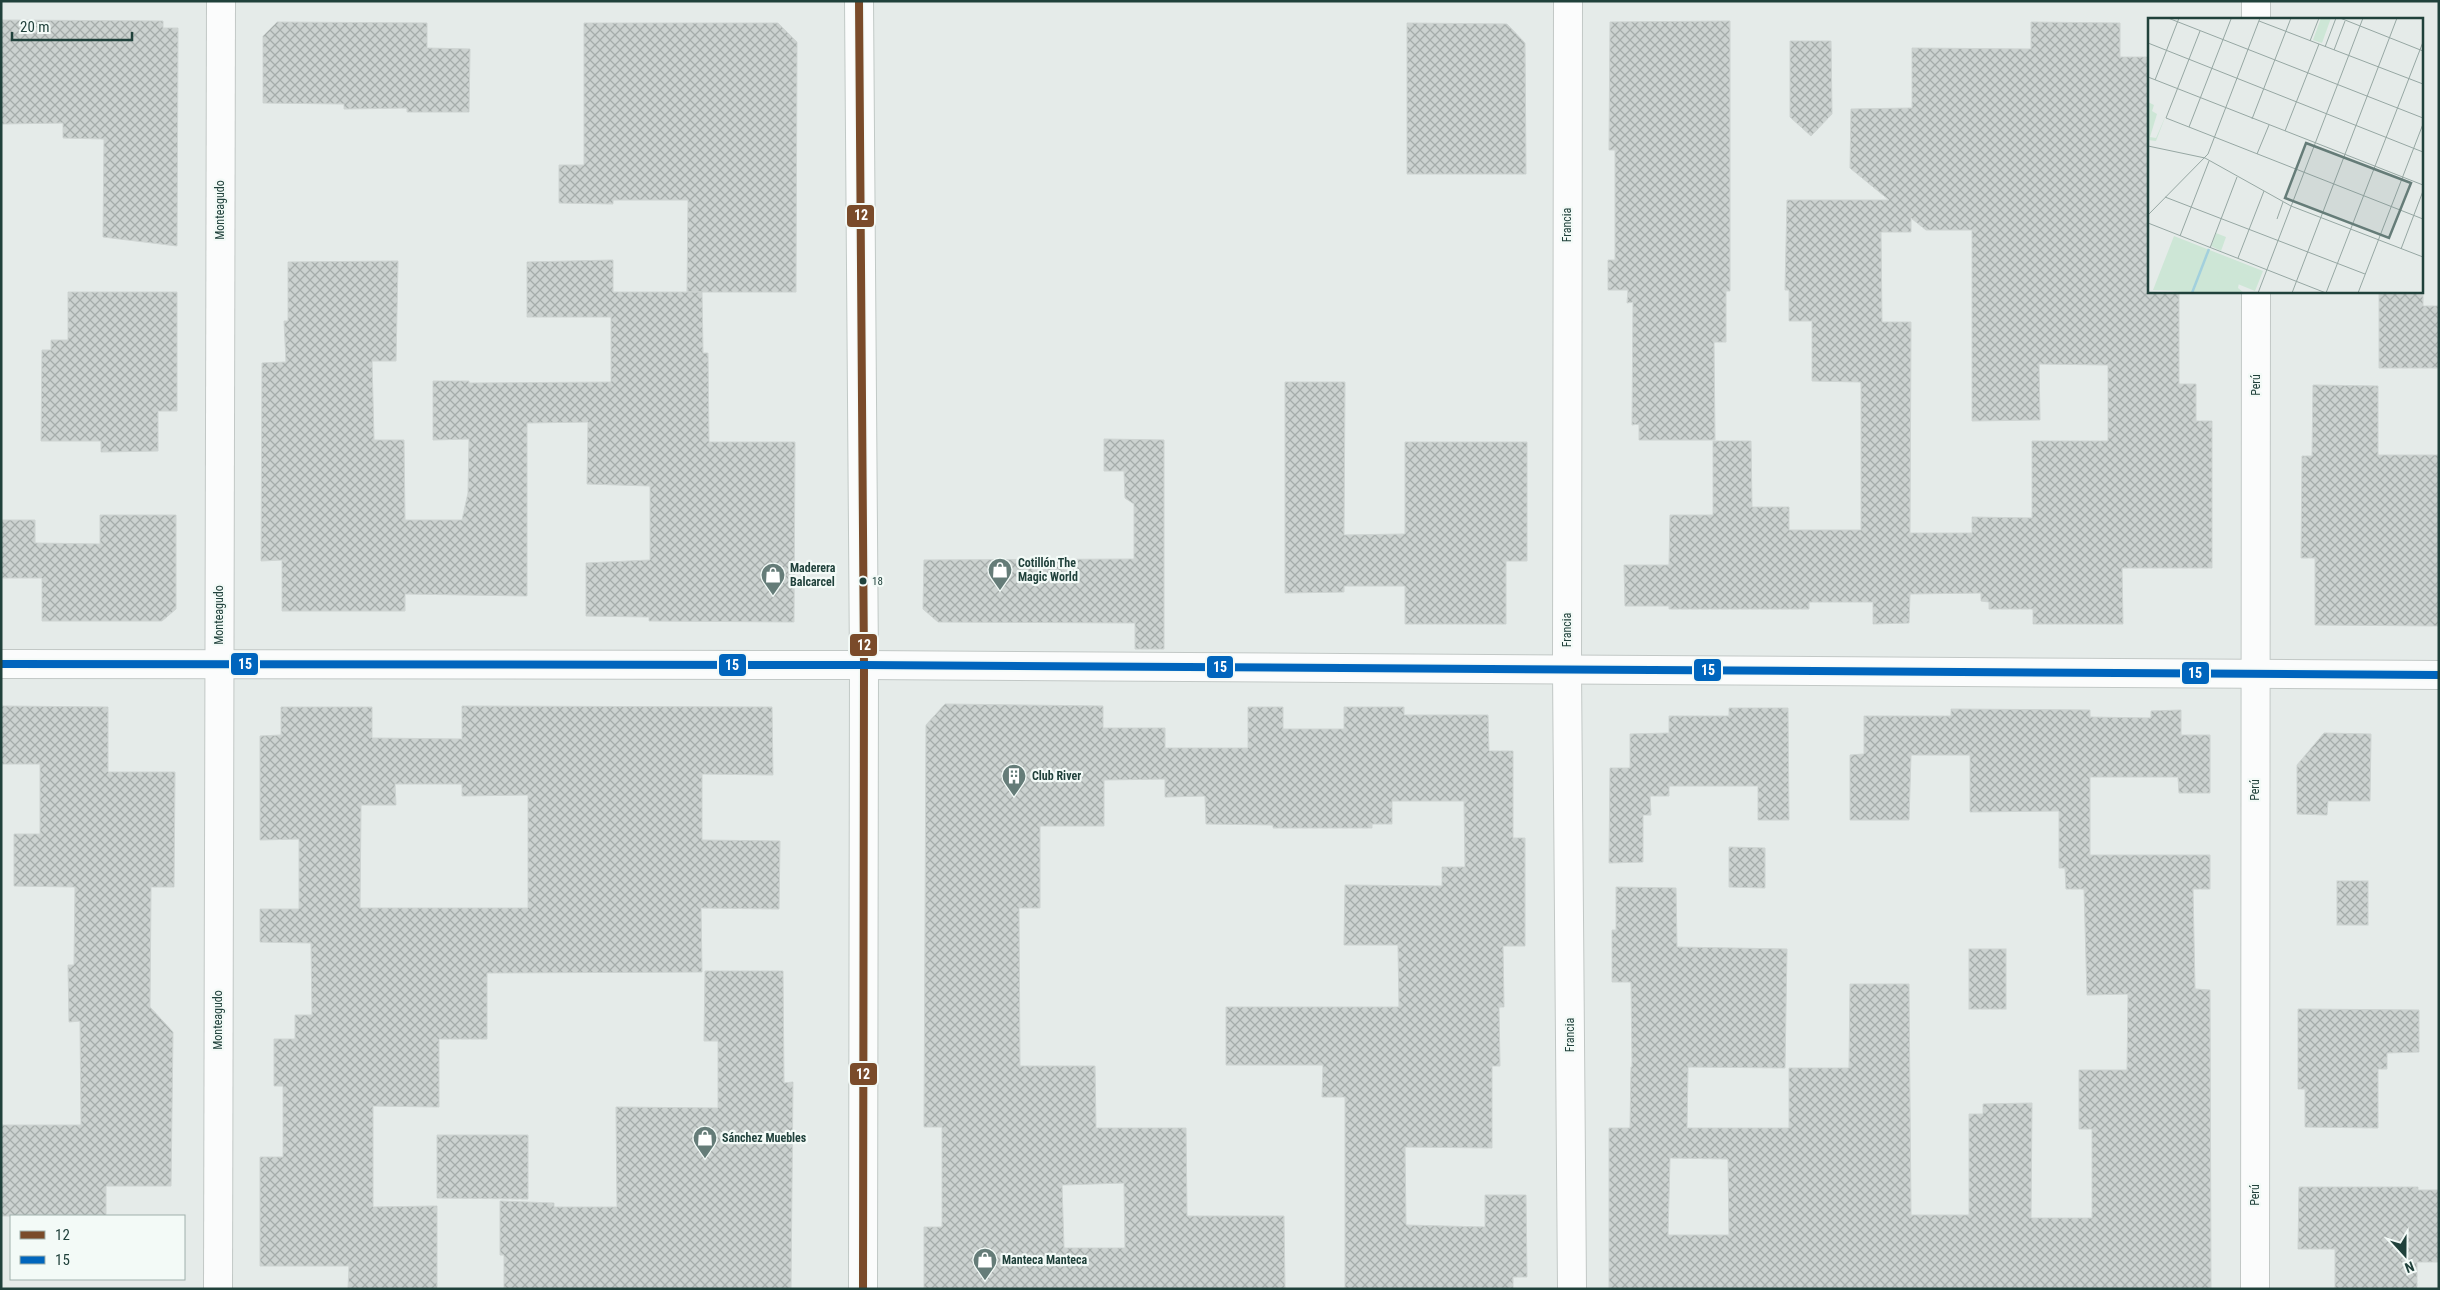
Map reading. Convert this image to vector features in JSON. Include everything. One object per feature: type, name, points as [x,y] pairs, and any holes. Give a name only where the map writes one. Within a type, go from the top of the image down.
[{"type":"street","name":"Monteagudo","points":[[218,1289],[221,1]]},
{"type":"street","points":[[859,1],[864,665],[863,1289]]},
{"type":"street","name":"Francia","points":[[1568,1],[1567,670],[1572,1289]]},
{"type":"street","points":[[2256,1],[2256,18]]},
{"type":"street","name":"Perú","points":[[2256,292],[2256,1289]]},
{"type":"street","points":[[1,664],[864,665],[2439,674]]},
{"type":"building","points":[[1,20],[163,21],[163,28],[178,28],[177,246],[103,237],[104,139],[63,138],[63,123],[1,124]]},
{"type":"building","points":[[1730,21],[1730,291],[1726,291],[1726,342],[1714,342],[1715,440],[1639,440],[1639,424],[1632,425],[1633,302],[1627,303],[1628,290],[1608,290],[1608,260],[1615,260],[1615,150],[1609,150],[1610,22]]},
{"type":"building","points":[[277,22],[427,23],[427,48],[470,49],[469,112],[407,112],[407,108],[344,109],[344,104],[263,103],[263,36]]},
{"type":"building","points":[[2031,22],[2120,23],[2120,57],[2148,57],[2148,292],[2179,292],[2179,384],[2196,384],[2196,421],[2212,421],[2212,568],[2122,568],[2123,624],[2033,624],[2033,609],[1989,609],[1989,602],[1981,601],[1981,593],[1910,594],[1909,623],[1873,624],[1873,602],[1809,602],[1809,609],[1669,609],[1669,606],[1625,606],[1624,565],[1669,565],[1670,515],[1713,515],[1713,441],[1751,441],[1752,507],[1789,507],[1789,530],[1861,530],[1861,382],[1812,381],[1812,321],[1789,321],[1789,290],[1785,290],[1787,200],[1889,200],[1850,168],[1851,109],[1912,108],[1912,48],[2031,49]],"holes":[[[1911,218],[1926,230],[1972,230],[1972,421],[2040,420],[2039,364],[2108,365],[2108,441],[2032,441],[2032,518],[1972,517],[1972,533],[1910,533],[1911,322],[1882,322],[1881,232],[1911,232]]]},
{"type":"building","points":[[584,23],[778,23],[797,42],[796,292],[687,292],[688,200],[613,200],[613,204],[559,203],[559,165],[584,165]]},
{"type":"building","points":[[1407,23],[1507,24],[1525,43],[1526,174],[1407,174]]},
{"type":"building","points":[[1790,41],[1831,41],[1832,114],[1811,136],[1790,117]]},
{"type":"building","points":[[613,260],[613,292],[702,292],[703,353],[708,353],[709,442],[795,442],[794,622],[649,621],[649,617],[586,616],[586,563],[650,560],[650,486],[587,484],[588,422],[527,423],[527,596],[405,594],[405,611],[282,611],[282,560],[261,561],[262,363],[286,362],[284,321],[288,321],[288,262],[398,261],[396,361],[372,361],[374,440],[404,440],[405,520],[462,520],[468,493],[469,439],[433,440],[433,381],[469,381],[469,383],[611,382],[611,317],[527,317],[527,262]]},
{"type":"building","points":[[2423,291],[2423,306],[2439,306],[2439,368],[2379,368],[2379,292]]},
{"type":"building","points":[[68,292],[177,292],[177,411],[158,411],[158,451],[101,452],[101,441],[41,441],[42,350],[51,350],[51,340],[68,340]]},
{"type":"building","points":[[1285,382],[1345,382],[1344,535],[1405,534],[1405,442],[1527,442],[1527,561],[1506,561],[1506,624],[1405,624],[1405,586],[1344,586],[1344,592],[1285,593]]},
{"type":"building","points":[[2313,385],[2378,386],[2378,455],[2439,455],[2439,626],[2315,625],[2315,558],[2301,558],[2302,456],[2312,456]]},
{"type":"building","points":[[1104,439],[1164,440],[1164,649],[1135,649],[1135,623],[938,622],[923,609],[924,560],[1134,559],[1134,504],[1125,498],[1124,471],[1104,471]]},
{"type":"building","points":[[100,515],[176,515],[176,609],[162,621],[42,621],[42,578],[1,578],[1,520],[35,520],[35,543],[100,544]]},
{"type":"building","points":[[945,704],[1103,706],[1103,728],[1165,728],[1165,748],[1248,748],[1248,707],[1283,707],[1283,729],[1344,729],[1344,707],[1404,707],[1404,715],[1488,715],[1489,751],[1513,751],[1513,838],[1525,838],[1525,946],[1503,946],[1504,1007],[1499,1007],[1500,1066],[1492,1066],[1492,1148],[1405,1147],[1406,1225],[1485,1227],[1485,1195],[1526,1195],[1527,1277],[1513,1277],[1513,1289],[1345,1289],[1345,1097],[1322,1097],[1323,1065],[1226,1065],[1226,1007],[1399,1007],[1398,945],[1344,945],[1345,885],[1442,886],[1442,867],[1465,867],[1464,801],[1392,801],[1392,824],[1372,824],[1372,828],[1273,828],[1273,825],[1206,824],[1205,796],[1165,797],[1165,779],[1104,780],[1104,826],[1040,826],[1040,908],[1019,908],[1020,1066],[1095,1066],[1096,1128],[1186,1128],[1187,1216],[1284,1216],[1285,1289],[924,1289],[924,1227],[942,1227],[942,1127],[924,1127],[926,725]],"holes":[[[1124,1183],[1125,1248],[1064,1248],[1062,1185]]]},
{"type":"building","points":[[1,706],[108,707],[108,772],[175,772],[174,887],[151,887],[150,1007],[173,1032],[171,1186],[106,1186],[106,1215],[1,1216],[1,1125],[81,1125],[80,1021],[69,1022],[68,965],[74,965],[75,887],[14,886],[14,834],[40,834],[40,764],[1,764]]},
{"type":"building","points":[[462,706],[772,707],[773,775],[702,774],[702,840],[780,841],[779,909],[701,908],[702,972],[487,973],[487,1039],[439,1039],[439,1107],[373,1106],[373,1207],[437,1206],[437,1289],[348,1289],[349,1266],[260,1266],[260,1157],[283,1157],[283,1086],[274,1086],[274,1039],[295,1039],[295,1015],[312,1015],[311,943],[260,942],[260,909],[299,909],[299,839],[260,840],[260,736],[281,735],[281,707],[372,707],[372,738],[462,739]],"holes":[[[395,784],[462,784],[462,796],[528,795],[528,908],[360,908],[361,805],[396,805]]]},
{"type":"building","points":[[1729,708],[1788,708],[1789,820],[1758,820],[1758,786],[1669,786],[1669,796],[1650,796],[1651,815],[1643,815],[1643,862],[1609,863],[1610,768],[1630,768],[1630,734],[1669,733],[1669,716],[1729,716]]},
{"type":"building","points":[[1951,709],[2090,710],[2090,717],[2151,718],[2151,711],[2181,710],[2181,735],[2210,735],[2210,793],[2179,793],[2178,777],[2090,777],[2090,855],[2210,855],[2210,889],[2193,889],[2195,989],[2210,990],[2211,1289],[1609,1289],[1609,1128],[1630,1128],[1632,1067],[1631,982],[1612,982],[1612,930],[1616,930],[1616,887],[1676,888],[1677,947],[1787,949],[1785,1068],[1688,1067],[1687,1128],[1789,1128],[1789,1068],[1849,1068],[1850,984],[1909,984],[1911,1215],[1969,1215],[1969,1114],[1983,1114],[1983,1104],[2032,1103],[2031,1218],[2092,1218],[2092,1129],[2079,1129],[2079,1070],[2127,1070],[2128,994],[2087,995],[2084,889],[2066,889],[2065,868],[2059,868],[2059,811],[1970,812],[1970,755],[1911,755],[1909,820],[1850,820],[1850,755],[1864,754],[1864,716],[1951,716]],"holes":[[[1670,1158],[1728,1159],[1729,1235],[1668,1235]]]},
{"type":"building","points":[[2324,733],[2371,734],[2370,801],[2328,801],[2327,815],[2297,814],[2297,765]]},
{"type":"building","points":[[1729,847],[1765,848],[1765,888],[1729,887]]},
{"type":"building","points":[[2337,881],[2368,881],[2368,925],[2337,925]]},
{"type":"building","points":[[1969,949],[2006,949],[2006,1009],[1969,1009]]},
{"type":"building","points":[[705,971],[783,971],[784,1083],[793,1082],[791,1289],[504,1289],[504,1255],[500,1255],[500,1201],[554,1203],[554,1207],[617,1207],[616,1107],[718,1108],[718,1041],[704,1041]]},
{"type":"building","points":[[2298,1009],[2419,1010],[2419,1052],[2387,1053],[2387,1069],[2378,1069],[2378,1128],[2305,1127],[2305,1089],[2298,1089]]},
{"type":"building","points":[[437,1135],[528,1135],[528,1199],[437,1198]]},
{"type":"building","points":[[2299,1187],[2418,1187],[2418,1190],[2439,1190],[2439,1262],[2417,1262],[2417,1289],[2335,1289],[2335,1249],[2298,1249]]},
{"type":"transit line","name":"12","points":[[859,1],[864,665],[863,1289]]},
{"type":"transit line","name":"15","points":[[1,664],[864,665],[2439,675]]},
{"type":"place","name":"18","points":[[863,581]]},
{"type":"place","name":"Cotillón The Magic World","points":[[1000,591]]},
{"type":"place","name":"Maderera Balcarcel","points":[[773,596]]},
{"type":"place","name":"Club River","points":[[1014,797]]},
{"type":"place","name":"Sánchez Muebles","points":[[705,1159]]},
{"type":"place","name":"Manteca Manteca","points":[[985,1281]]}]
